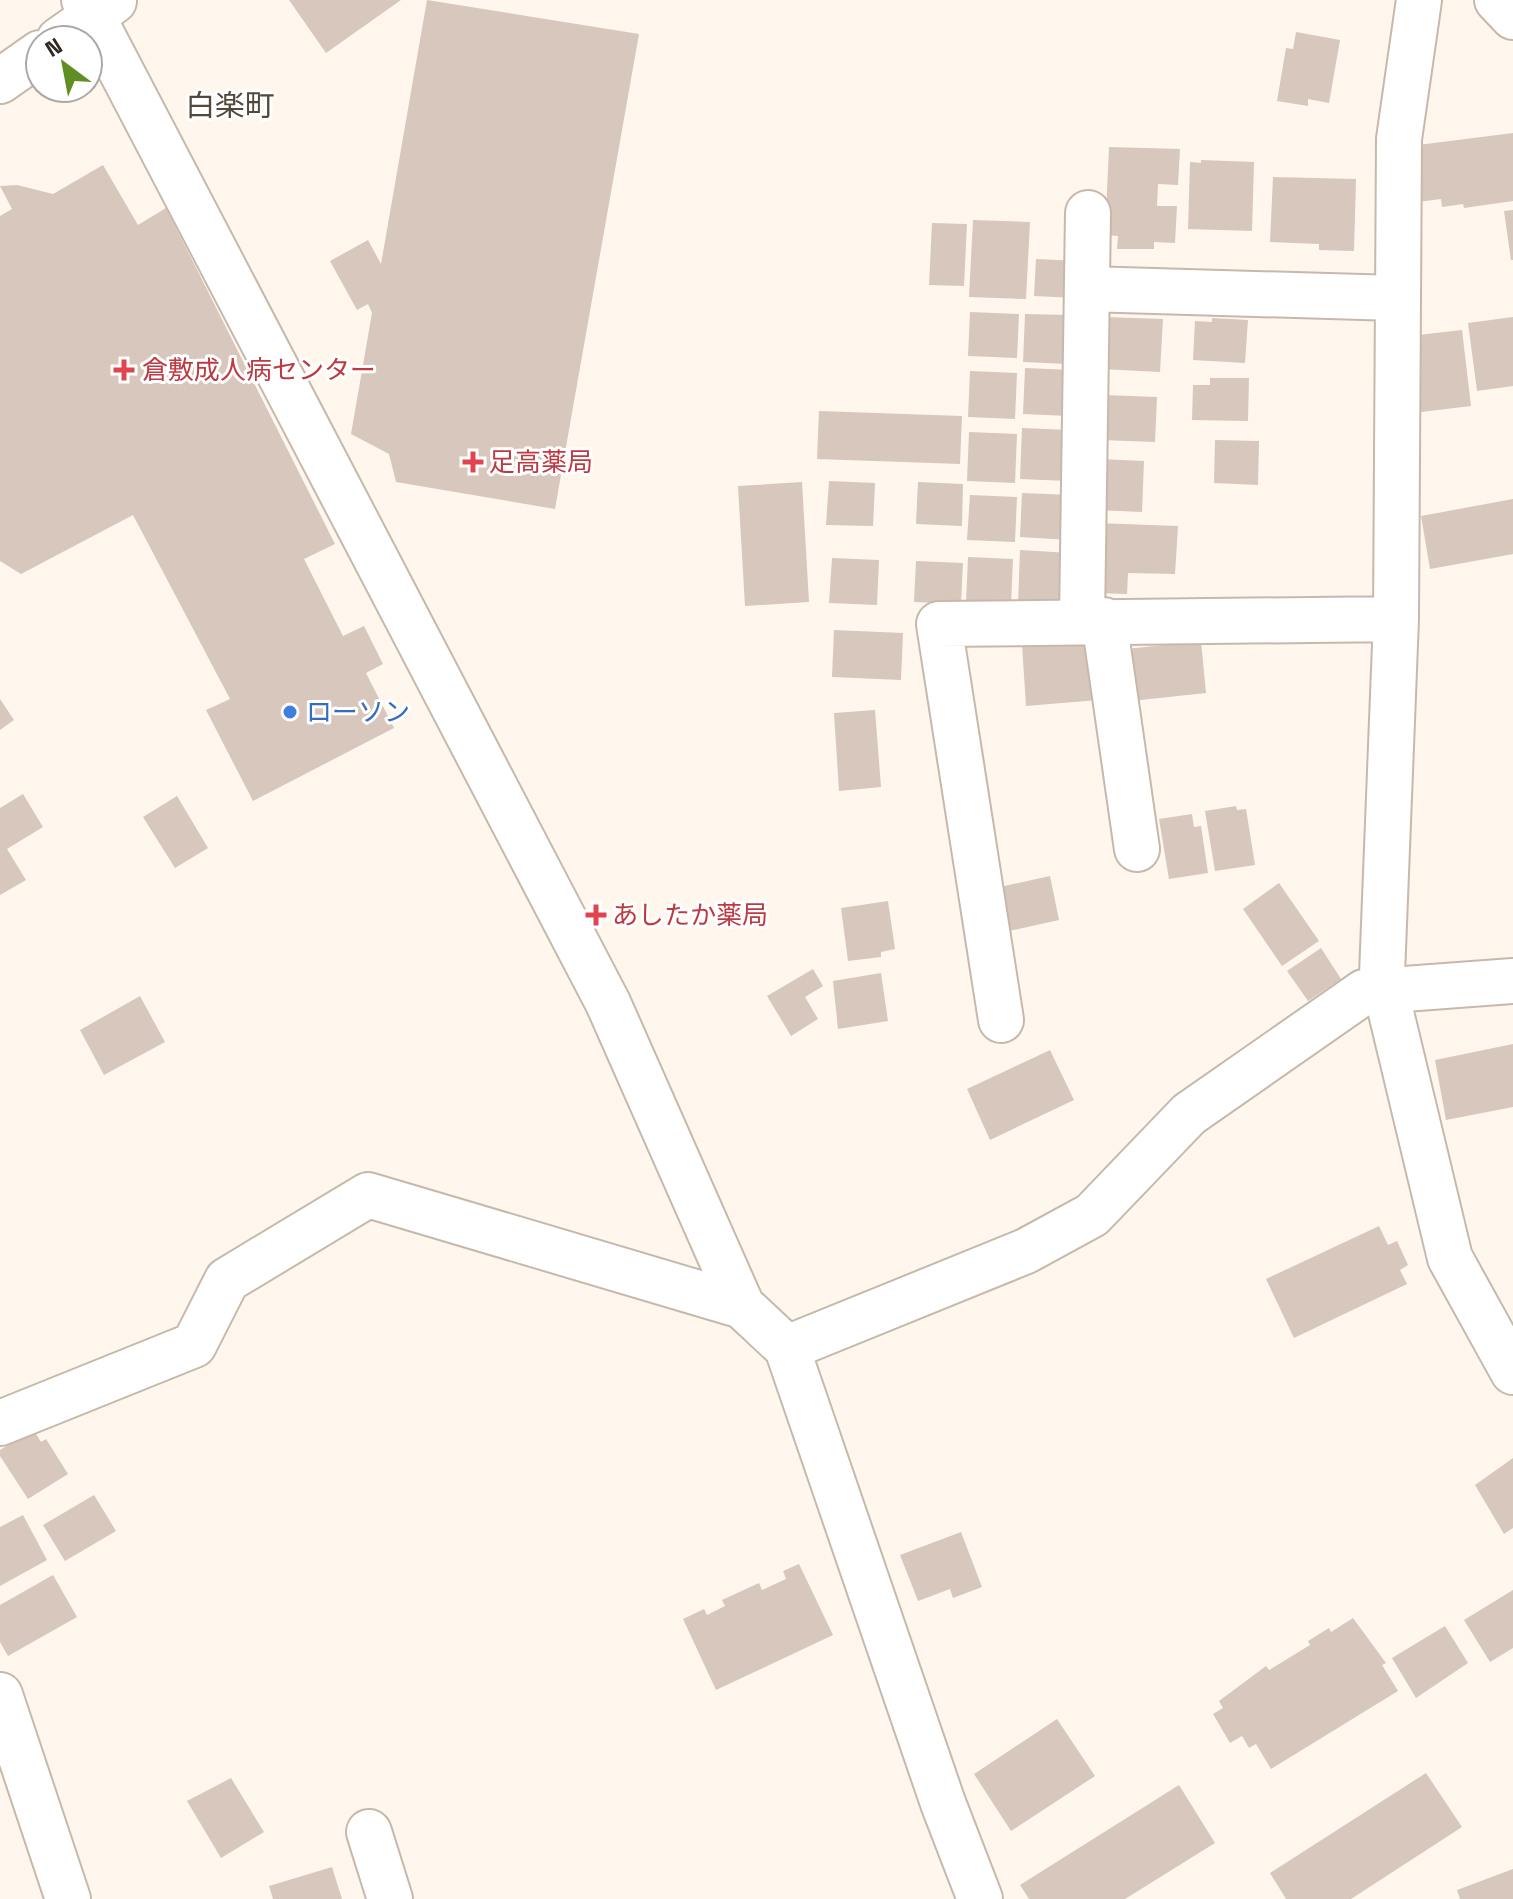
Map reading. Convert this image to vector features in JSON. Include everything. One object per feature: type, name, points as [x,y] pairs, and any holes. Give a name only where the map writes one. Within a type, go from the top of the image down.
[{"type":"street","points":[[1419,0],[1399,139],[1396,619],[1382,975],[1450,1258],[1513,1372]]},
{"type":"street","points":[[1497,0],[1513,17]]},
{"type":"street","points":[[88,14],[608,1003],[742,1306],[787,1348],[938,1789],[980,1899]]},
{"type":"street","points":[[0,81],[24,64]]},
{"type":"street","points":[[1088,213],[1093,620],[1137,849]]},
{"type":"street","points":[[1087,289],[1396,298]]},
{"type":"street","points":[[1001,1020],[939,624],[1396,619]]},
{"type":"street","points":[[787,1348],[1026,1251],[1092,1215],[1189,1114],[1364,992],[1386,993],[1513,981]]},
{"type":"street","points":[[0,1423],[194,1345],[227,1280],[368,1195],[742,1306]]},
{"type":"street","points":[[0,1695],[11,1761],[68,1899]]},
{"type":"street","points":[[369,1832],[390,1899]]},
{"type":"building","points":[[289,0],[401,0],[326,53]]},
{"type":"building","points":[[427,0],[639,34],[555,509],[396,482],[389,454],[351,434],[372,313],[368,304],[357,310],[330,261],[368,240],[381,264]]},
{"type":"building","points":[[1296,32],[1340,40],[1329,103],[1308,99],[1308,106],[1277,101],[1286,48],[1293,49]]},
{"type":"building","points":[[1513,133],[1513,201],[1464,208],[1463,204],[1442,207],[1441,199],[1418,202],[1410,146]]},
{"type":"building","points":[[1109,147],[1180,149],[1178,185],[1158,184],[1157,206],[1177,206],[1175,243],[1154,242],[1154,249],[1117,249],[1118,236],[1105,235]]},
{"type":"building","points":[[1201,160],[1254,162],[1252,231],[1188,229],[1190,162],[1201,163]]},
{"type":"building","name":"倉敷成人病センター","points":[[103,165],[138,225],[166,208],[335,544],[304,559],[343,636],[364,626],[383,664],[366,673],[394,728],[253,801],[206,710],[230,699],[133,515],[21,574],[0,561],[0,216],[12,209],[0,186],[17,185],[53,194]]},
{"type":"building","points":[[1273,177],[1356,179],[1354,251],[1319,250],[1319,244],[1270,242]]},
{"type":"building","points":[[1513,210],[1513,260],[1511,260],[1504,211]]},
{"type":"building","points":[[973,220],[1030,222],[1026,299],[969,297]]},
{"type":"building","points":[[932,223],[967,224],[964,286],[929,285]]},
{"type":"building","points":[[1036,259],[1078,261],[1076,298],[1034,296]]},
{"type":"building","points":[[970,312],[1019,314],[1017,358],[968,356]]},
{"type":"building","points":[[1025,314],[1070,315],[1068,364],[1023,362]]},
{"type":"building","points":[[1103,317],[1163,319],[1160,372],[1101,369]]},
{"type":"building","points":[[1513,317],[1513,386],[1477,391],[1468,323]]},
{"type":"building","points":[[1212,318],[1248,320],[1245,363],[1193,360],[1195,321],[1212,322]]},
{"type":"building","points":[[1462,330],[1471,406],[1413,413],[1409,336]]},
{"type":"building","points":[[1025,368],[1072,370],[1069,416],[1023,414]]},
{"type":"building","points":[[970,371],[1017,373],[1015,419],[968,417]]},
{"type":"building","points":[[1210,378],[1249,378],[1248,421],[1192,420],[1193,385],[1210,385]]},
{"type":"building","points":[[1104,395],[1157,397],[1155,442],[1101,440]]},
{"type":"building","points":[[819,411],[962,416],[960,464],[817,459]]},
{"type":"building","points":[[1022,428],[1070,430],[1068,481],[1020,479]]},
{"type":"building","points":[[969,432],[1017,434],[1015,483],[967,481]]},
{"type":"building","points":[[1215,440],[1259,441],[1258,485],[1214,483]]},
{"type":"building","points":[[1098,459],[1144,461],[1142,512],[1096,510]]},
{"type":"building","points":[[829,481],[875,483],[873,526],[826,525]]},
{"type":"building","points":[[802,482],[809,602],[745,606],[738,486]]},
{"type":"building","points":[[918,482],[963,484],[962,526],[916,524]]},
{"type":"building","points":[[1022,493],[1072,495],[1070,540],[1020,537]]},
{"type":"building","points":[[970,495],[1017,497],[1015,542],[967,540]]},
{"type":"building","points":[[1513,499],[1513,554],[1430,569],[1421,516]]},
{"type":"building","points":[[1096,523],[1178,526],[1175,574],[1128,573],[1127,594],[1093,593]]},
{"type":"building","points":[[1020,550],[1070,553],[1067,607],[1018,605]]},
{"type":"building","points":[[968,557],[1013,559],[1011,605],[966,603]]},
{"type":"building","points":[[832,558],[879,560],[877,605],[829,603]]},
{"type":"building","points":[[916,561],[963,563],[961,604],[914,602]]},
{"type":"building","points":[[834,630],[903,633],[901,680],[832,677]]},
{"type":"building","points":[[1091,640],[1098,700],[1026,706],[1022,645]]},
{"type":"building","points":[[1201,641],[1206,693],[1131,701],[1126,649]]},
{"type":"building","points":[[0,699],[14,720],[0,730]]},
{"type":"building","points":[[875,710],[881,787],[839,791],[834,713]]},
{"type":"building","points":[[23,794],[43,827],[7,849],[26,880],[0,895],[0,808]]},
{"type":"building","points":[[177,796],[208,848],[175,868],[143,817]]},
{"type":"building","points":[[1236,806],[1237,810],[1246,809],[1255,865],[1215,871],[1205,811]]},
{"type":"building","points":[[1192,814],[1194,827],[1201,826],[1208,873],[1169,879],[1159,819]]},
{"type":"building","points":[[1050,876],[1059,920],[1000,933],[991,889]]},
{"type":"building","points":[[1279,883],[1319,941],[1282,966],[1243,909]]},
{"type":"building","points":[[888,901],[895,949],[881,952],[881,957],[848,961],[841,908]]},
{"type":"building","points":[[1321,948],[1341,979],[1308,1001],[1287,971]]},
{"type":"building","points":[[813,969],[823,986],[805,997],[818,1019],[791,1036],[767,996]]},
{"type":"building","points":[[881,973],[888,1021],[838,1029],[833,981]]},
{"type":"building","points":[[140,996],[165,1042],[104,1075],[80,1030]]},
{"type":"building","points":[[1513,1044],[1513,1107],[1446,1120],[1435,1060]]},
{"type":"building","points":[[1050,1050],[1074,1100],[990,1140],[967,1089]]},
{"type":"building","points":[[1379,1226],[1388,1245],[1397,1241],[1408,1265],[1400,1270],[1407,1284],[1294,1338],[1266,1279]]},
{"type":"building","points":[[33,1429],[41,1442],[46,1439],[68,1474],[28,1499],[0,1456],[0,1450]]},
{"type":"building","points":[[1513,1458],[1513,1528],[1504,1534],[1475,1485]]},
{"type":"building","points":[[94,1495],[116,1531],[65,1561],[43,1525]]},
{"type":"building","points":[[23,1515],[47,1560],[0,1586],[0,1527]]},
{"type":"building","points":[[961,1532],[982,1587],[953,1598],[950,1589],[918,1601],[900,1555]]},
{"type":"building","points":[[799,1564],[833,1635],[716,1690],[683,1619],[704,1609],[707,1615],[725,1606],[722,1600],[759,1583],[762,1590],[786,1579],[783,1571]]},
{"type":"building","points":[[53,1575],[77,1617],[8,1656],[0,1642],[0,1605]]},
{"type":"building","points":[[1513,1590],[1513,1648],[1490,1662],[1464,1620]]},
{"type":"building","points":[[1353,1618],[1386,1663],[1382,1665],[1398,1691],[1271,1769],[1256,1744],[1249,1748],[1242,1736],[1230,1743],[1213,1714],[1223,1708],[1219,1701],[1266,1666],[1269,1670],[1310,1645],[1308,1641],[1329,1628],[1331,1632]]},
{"type":"building","points":[[1445,1626],[1468,1663],[1416,1698],[1392,1658]]},
{"type":"building","points":[[1057,1719],[1095,1776],[1011,1831],[974,1774]]},
{"type":"building","points":[[1426,1773],[1462,1827],[1351,1899],[1286,1899],[1270,1873]]},
{"type":"building","points":[[231,1778],[264,1832],[221,1858],[187,1801]]},
{"type":"building","points":[[1179,1785],[1215,1843],[1125,1899],[1029,1899],[1020,1885]]},
{"type":"building","points":[[332,1867],[342,1899],[273,1899],[269,1886]]},
{"type":"building","points":[[1513,1869],[1513,1899],[1460,1899],[1457,1890]]},
{"type":"place","name":"倉敷成人病センター","points":[[124,370]]},
{"type":"place","name":"足高薬局","points":[[473,462]]},
{"type":"place","name":"ローソン","points":[[290,712]]},
{"type":"place","name":"あしたか薬局","points":[[596,915]]},
{"type":"district","name":"白楽町","points":[[230,105]]}]
